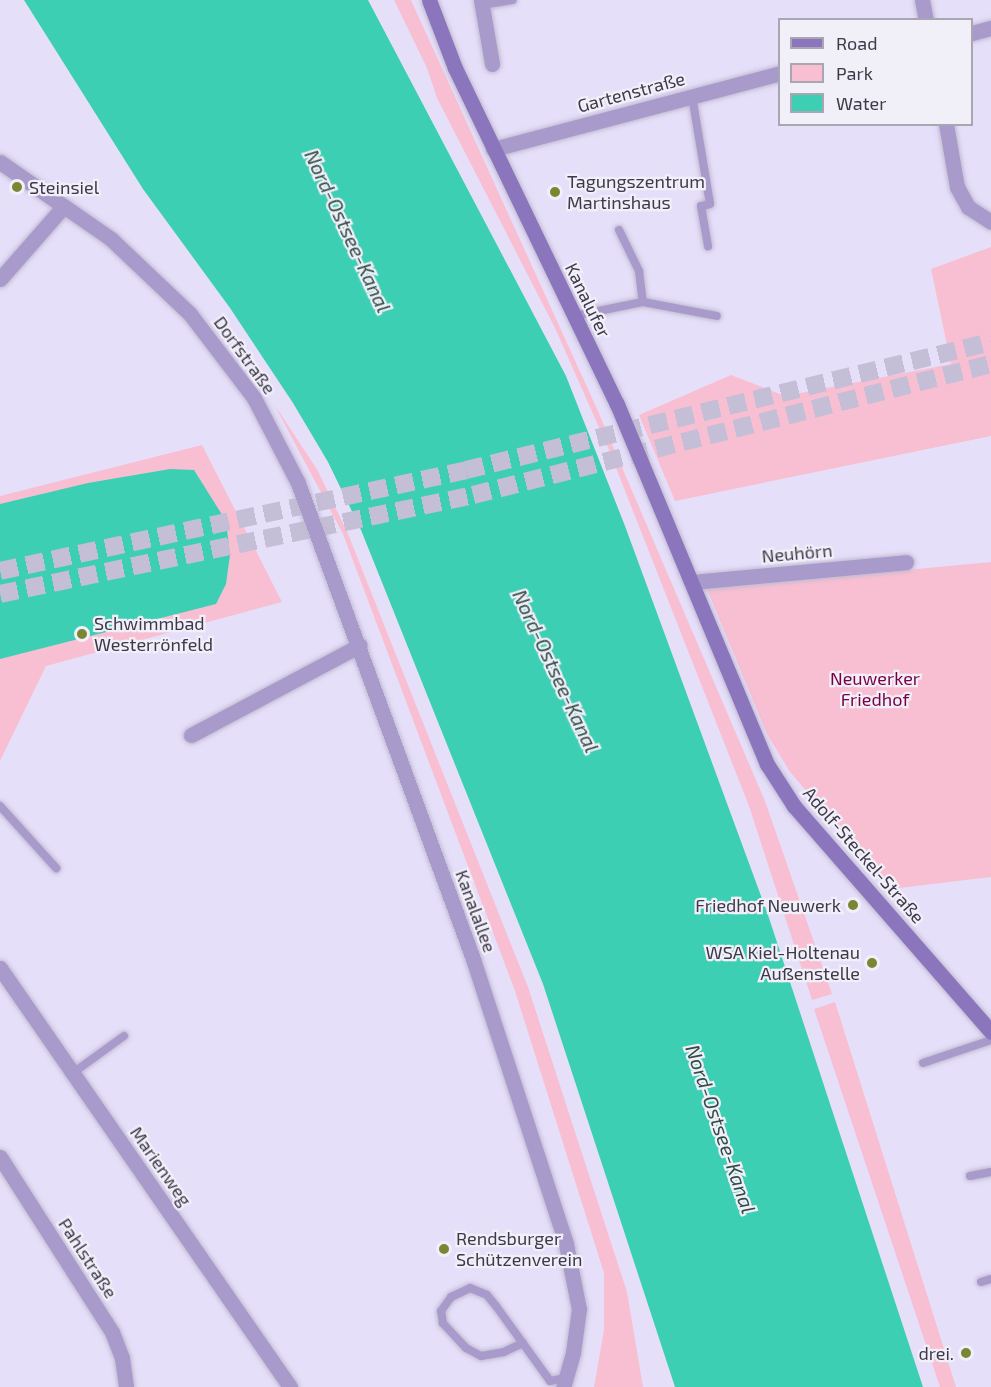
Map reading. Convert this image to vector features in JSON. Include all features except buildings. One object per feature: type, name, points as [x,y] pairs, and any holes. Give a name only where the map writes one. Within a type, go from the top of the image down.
[{"type":"street","name":"Kanalufer","points":[[429,0],[455,68],[617,404],[707,620]]},
{"type":"street","points":[[922,0],[926,18]]},
{"type":"street","points":[[482,2],[492,64]]},
{"type":"street","points":[[973,33],[991,28]]},
{"type":"street","name":"Gartenstraße","points":[[493,149],[778,74]]},
{"type":"street","points":[[946,126],[957,188],[968,207],[991,222]]},
{"type":"street","name":"Dorfstraße","points":[[0,162],[118,245],[190,314],[254,398],[298,483],[360,645]]},
{"type":"street","points":[[0,279],[63,207]]},
{"type":"street","name":"Neuhörn","points":[[692,582],[906,562]]},
{"type":"street","name":"Adolf-Steckel-Straße","points":[[707,620],[758,745],[794,806],[991,1032]]},
{"type":"street","points":[[191,735],[360,645]]},
{"type":"street","name":"Kanalallee","points":[[360,645],[472,959],[566,1244],[579,1308],[573,1353],[563,1384]]},
{"type":"street","name":"Marienweg","points":[[0,968],[290,1387]]},
{"type":"street","name":"Pahlstraße","points":[[0,1157],[112,1332],[122,1358],[126,1387]]},
{"type":"lane","points":[[482,2],[513,0]]},
{"type":"lane","points":[[692,96],[710,204],[701,206],[708,246]]},
{"type":"lane","points":[[619,230],[639,271],[643,302]]},
{"type":"lane","points":[[574,316],[643,302],[717,316]]},
{"type":"lane","points":[[0,806],[56,868]]},
{"type":"lane","points":[[73,1073],[124,1036]]},
{"type":"lane","points":[[923,1063],[991,1040]]},
{"type":"lane","points":[[970,1176],[991,1172]]},
{"type":"lane","points":[[981,1282],[991,1279]]},
{"type":"lane","points":[[523,1343],[504,1352],[481,1356],[466,1348],[443,1323],[441,1311],[451,1297],[470,1288],[487,1295],[523,1343],[550,1381],[563,1384]]},
{"type":"green space","points":[[394,0],[411,0],[597,409],[765,801],[832,994],[812,1000],[749,806],[609,450],[555,328],[437,98],[427,68]]},
{"type":"green space","points":[[991,247],[991,436],[675,501],[639,415],[731,375],[785,396],[951,364],[931,269]]},
{"type":"green space","points":[[274,404],[318,471],[348,534],[528,987],[627,1292],[643,1387],[594,1387],[604,1330],[604,1273],[515,991],[343,534]]},
{"type":"green space","name":"Schwimmbad Westerrönfeld","points":[[202,445],[282,602],[46,666],[0,761],[0,496]]},
{"type":"green space","name":"Neuwerker Friedhof","points":[[991,562],[991,877],[891,889],[790,772],[767,734],[707,589]]},
{"type":"green space","points":[[835,1002],[956,1387],[940,1387],[814,1009]]},
{"type":"water","name":"Nord-Ostsee-Kanal","points":[[24,0],[368,0],[566,376],[625,526],[768,915],[923,1387],[675,1387],[543,984],[361,530],[328,462],[293,403],[230,308],[143,189]]},
{"type":"water","name":"Schwimmbad Westerrönfeld","points":[[170,469],[194,470],[226,521],[230,555],[226,584],[216,604],[0,659],[0,504],[88,483]]},
{"type":"tunnel","points":[[0,571],[466,470],[991,342]]},
{"type":"tunnel","points":[[0,594],[473,495],[991,364]]},
{"type":"place","name":"Steinsiel","points":[[17,187]]},
{"type":"place","name":"Tagungszentrum Martinshaus","points":[[555,192]]},
{"type":"place","name":"Schwimmbad Westerrönfeld","points":[[82,634]]},
{"type":"place","name":"Friedhof Neuwerk","points":[[853,905]]},
{"type":"place","name":"WSA Kiel-Holtenau Außenstelle","points":[[872,963]]},
{"type":"place","name":"Rendsburger Schützenverein","points":[[444,1249]]},
{"type":"place","name":"drei.","points":[[966,1353]]}]
